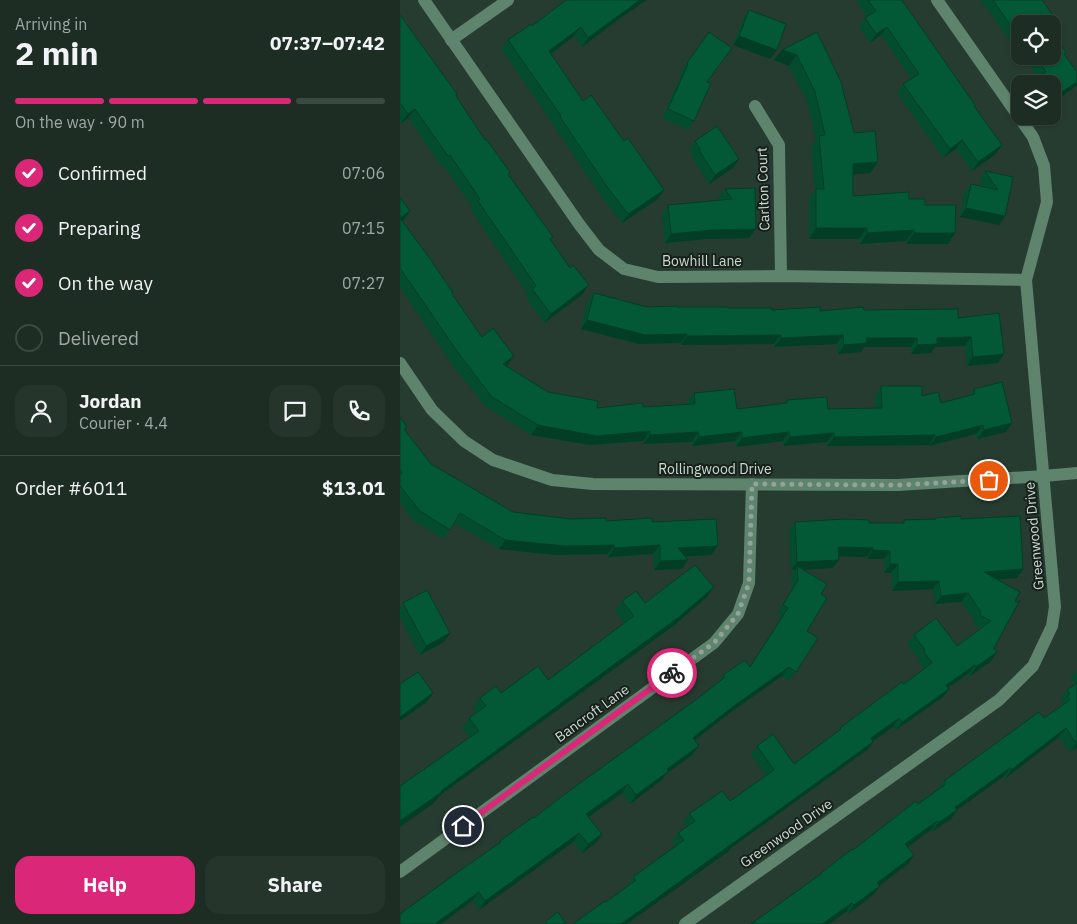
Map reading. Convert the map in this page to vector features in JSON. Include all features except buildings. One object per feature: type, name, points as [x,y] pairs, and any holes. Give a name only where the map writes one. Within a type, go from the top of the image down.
[{"type":"street","name":"Bowhill Lane","points":[[424,0],[578,224],[599,250],[624,269],[658,277],[781,276],[1026,280]]},
{"type":"street","points":[[452,40],[508,0]]},
{"type":"street","name":"Greenwood Drive","points":[[685,924],[999,700],[1033,666],[1052,626],[1055,607],[1026,280],[1047,202],[1044,166],[1033,138],[938,0]]},
{"type":"street","name":"Carlton Court","points":[[755,106],[779,145],[781,276]]},
{"type":"street","name":"Rollingwood Drive","points":[[400,363],[432,410],[464,441],[493,460],[552,480],[593,484],[898,485],[1077,473]]},
{"type":"street","name":"Bancroft Lane","points":[[400,872],[714,643],[738,614],[749,583],[752,484]]},
{"type":"way so far","points":[[672,673],[714,643],[738,614],[749,583],[752,484],[898,485],[989,480]]},
{"type":"route","points":[[463,826],[672,673]]}]
